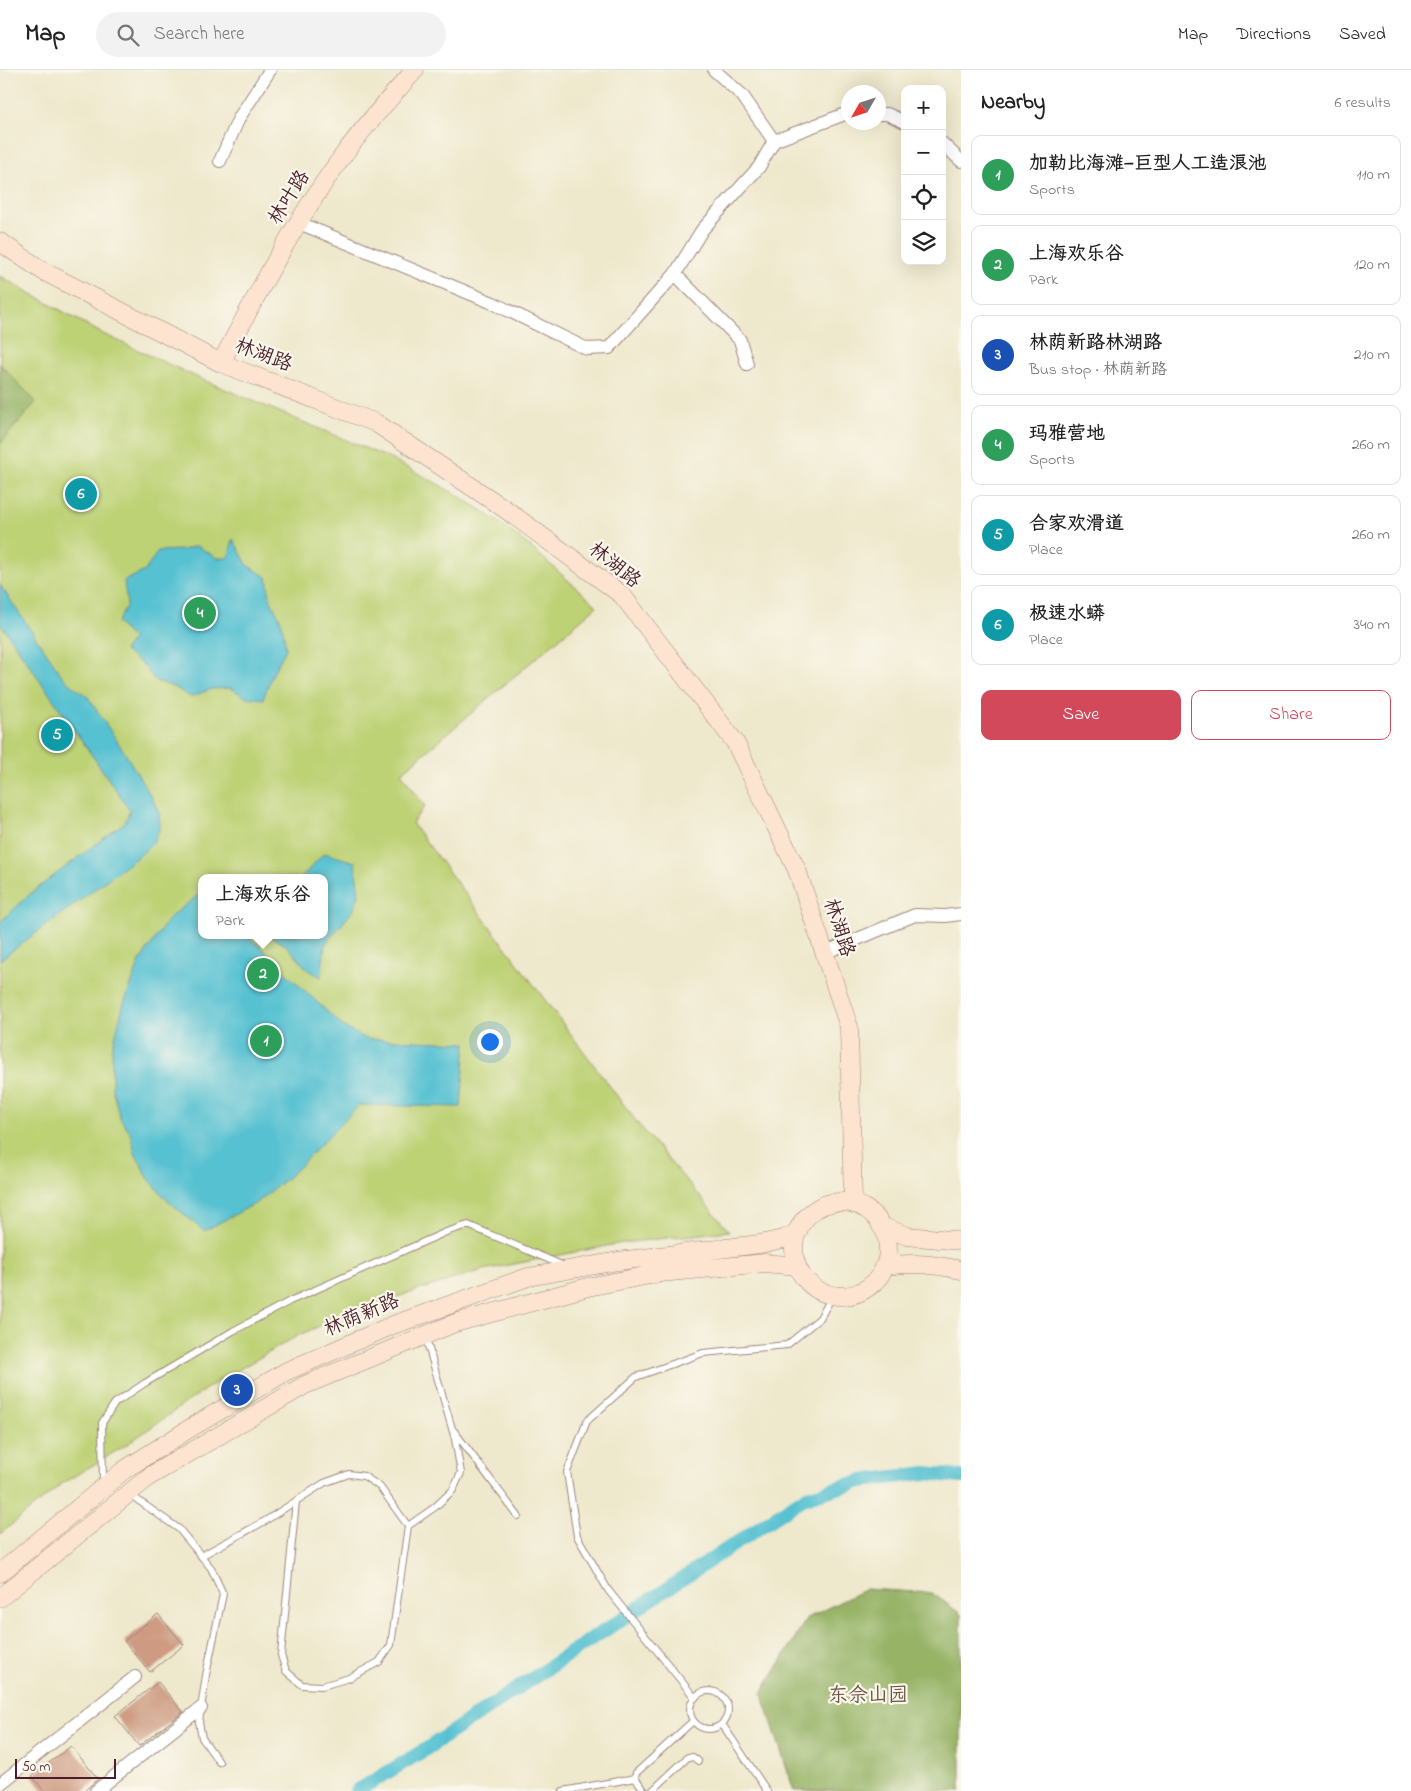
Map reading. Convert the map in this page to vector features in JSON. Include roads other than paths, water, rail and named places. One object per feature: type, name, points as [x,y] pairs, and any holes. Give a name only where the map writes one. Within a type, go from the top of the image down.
[{"type":"main road","name":"林叶路","points":[[220,363],[262,285],[342,157],[378,110],[415,70]]},
{"type":"main road","name":"林湖路","points":[[0,242],[43,272],[220,363],[376,423],[505,509],[622,595],[735,742],[797,870],[849,1027],[852,1204]]},
{"type":"main road","points":[[837,1202],[852,1204],[867,1210],[879,1221],[881,1226],[886,1234],[888,1249],[884,1266],[878,1278],[867,1288],[853,1295],[833,1295],[823,1292],[810,1284],[797,1266],[795,1242],[798,1232],[809,1214],[822,1206],[837,1202]]},
{"type":"main road","points":[[881,1226],[907,1236],[961,1241]]},
{"type":"main road","name":"林荫新路","points":[[0,1573],[124,1470],[183,1432],[287,1371],[393,1325],[528,1277],[618,1261],[760,1244],[783,1239],[798,1232]]},
{"type":"main road","name":"林荫新路","points":[[0,1598],[150,1476],[304,1385],[455,1323],[579,1289],[660,1273],[765,1263],[797,1266]]},
{"type":"main road","points":[[884,1266],[928,1264],[961,1270]]},
{"type":"street","points":[[220,161],[239,118],[270,70]]},
{"type":"street","points":[[714,70],[742,95],[774,141]]},
{"type":"street","points":[[886,114],[901,120]]},
{"type":"street","points":[[299,223],[493,303],[587,349],[609,348],[675,274],[702,230],[759,167],[774,141],[841,117]]},
{"type":"street","points":[[946,147],[961,161]]},
{"type":"street","points":[[675,274],[740,340],[747,364]]},
{"type":"street","points":[[824,953],[915,915],[945,916],[961,914]]},
{"type":"street","points":[[0,1784],[135,1677]]},
{"type":"street","points":[[96,1791],[201,1708]]},
{"type":"lane","points":[[103,1487],[102,1423],[115,1403],[233,1331],[290,1301],[446,1232],[468,1225],[572,1269]]},
{"type":"lane","points":[[695,1698],[608,1590],[577,1536],[567,1472],[587,1421],[636,1377],[703,1353],[787,1345],[820,1318],[833,1295]]},
{"type":"lane","points":[[408,1526],[435,1507],[454,1490],[462,1473],[452,1428],[425,1335]]},
{"type":"lane","points":[[452,1428],[518,1516]]},
{"type":"lane","points":[[201,1556],[265,1521],[296,1501],[324,1483],[349,1474],[364,1476],[380,1488],[408,1526],[391,1645],[379,1662],[349,1678],[322,1686],[302,1685],[286,1671],[281,1655],[296,1501]]},
{"type":"lane","points":[[128,1493],[179,1529],[211,1568],[223,1594],[206,1675],[199,1722],[202,1738],[219,1762]]},
{"type":"lane","points":[[705,1692],[717,1693],[722,1696],[728,1706],[728,1713],[722,1724],[716,1728],[704,1728],[693,1721],[690,1708],[695,1698],[705,1692]]},
{"type":"lane","points":[[635,1778],[636,1773],[693,1721]]},
{"type":"lane","points":[[722,1724],[767,1791]]},
{"type":"lane","points":[[652,1791],[688,1757],[693,1757],[698,1761]]},
{"type":"lane","points":[[563,1791],[635,1778]]},
{"type":"lane","points":[[635,1778],[645,1791]]},
{"type":"water","points":[[233,539],[248,566],[267,577],[270,598],[282,623],[286,649],[273,673],[263,699],[245,697],[231,688],[212,689],[190,697],[176,688],[156,681],[142,664],[124,651],[133,638],[117,623],[127,604],[124,581],[145,571],[158,551],[182,550],[197,546],[217,558],[228,558]]},
{"type":"water","points":[[0,585],[65,680],[88,697],[123,750],[152,798],[159,813],[160,828],[153,843],[140,855],[0,960],[0,922],[30,894],[125,822],[130,810],[0,623]]},
{"type":"water","points":[[324,853],[355,862],[359,895],[353,911],[325,944],[321,977],[307,969],[287,946],[275,939],[328,939],[328,874],[305,874]]},
{"type":"water","points":[[198,895],[198,939],[250,939],[260,946],[345,1028],[367,1039],[466,1043],[461,1107],[359,1105],[295,1171],[258,1202],[204,1231],[167,1200],[148,1178],[135,1153],[130,1132],[120,1118],[112,1088],[112,1049],[123,1006],[140,961],[169,918]]},
{"type":"waterway","points":[[357,1791],[426,1749],[804,1498],[861,1481],[926,1473],[961,1477]]},
{"type":"place","name":"极速水蟒","points":[[81,494]]},
{"type":"place","name":"玛雅营地","points":[[200,613]]},
{"type":"place","name":"合家欢滑道","points":[[57,735]]},
{"type":"place","name":"上海欢乐谷","points":[[263,974]]},
{"type":"place","name":"加勒比海滩—巨型人工造浪池","points":[[266,1041]]},
{"type":"place","name":"林荫新路林湖路","points":[[237,1390]]},
{"type":"park label","name":"东佘山园","points":[[868,1696]]}]
